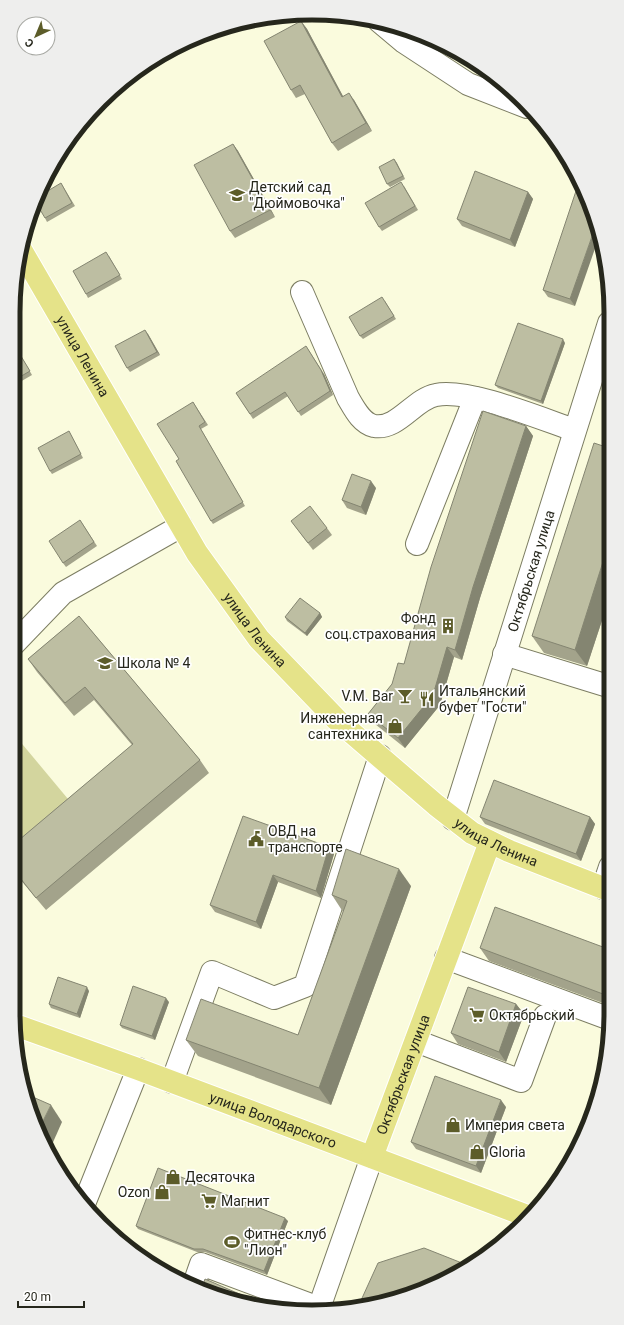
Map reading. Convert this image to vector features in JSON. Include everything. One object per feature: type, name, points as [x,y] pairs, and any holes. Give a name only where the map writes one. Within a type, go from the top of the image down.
[{"type":"main road","name":"улица Ленина","points":[[25,257],[201,559],[259,639],[337,720],[453,819],[472,832],[509,852],[604,888]]},
{"type":"main road","name":"Октябрьская улица","points":[[372,1157],[490,842]]},
{"type":"main road","name":"улица Володарского","points":[[21,1027],[138,1069],[523,1214]]},
{"type":"street","points":[[391,31],[404,42],[468,84],[514,102]]},
{"type":"street","points":[[302,292],[348,398],[356,412],[367,424],[376,426],[393,422],[423,400],[435,395],[448,394],[475,398],[499,404],[574,430]]},
{"type":"street","name":"Октябрьская улица","points":[[453,819],[464,790],[504,654],[574,430],[600,384],[604,357]]},
{"type":"street","points":[[416,544],[475,398]]},
{"type":"street","points":[[20,638],[63,594],[181,526]]},
{"type":"street","points":[[504,654],[604,685]]},
{"type":"street","points":[[172,1082],[212,972],[274,998],[305,986],[380,756]]},
{"type":"street","points":[[446,958],[604,1017]]},
{"type":"street","points":[[416,1041],[521,1081],[545,1016]]},
{"type":"street","points":[[86,1199],[138,1069]]},
{"type":"street","name":"Октябрьская улица","points":[[320,1305],[372,1157]]},
{"type":"street","points":[[195,1281],[201,1264],[311,1305]]},
{"type":"green space","points":[[20,741],[68,799],[20,839]]},
{"type":"building","points":[[301,21],[342,97],[349,93],[366,123],[332,143],[300,85],[291,90],[264,41]]},
{"type":"building","name":"Детский сад \"Дюймовочка\"","points":[[233,144],[270,210],[230,231],[194,165]]},
{"type":"building","points":[[394,159],[403,176],[387,184],[379,167]]},
{"type":"building","points":[[475,171],[528,192],[510,240],[457,219]]},
{"type":"building","points":[[401,182],[415,206],[379,227],[365,203]]},
{"type":"building","points":[[61,183],[72,203],[45,218],[39,208],[46,192]]},
{"type":"building","points":[[577,189],[589,218],[593,233],[570,299],[543,290]]},
{"type":"building","points":[[106,252],[120,275],[86,294],[73,271]]},
{"type":"building","points":[[382,297],[394,316],[360,336],[349,317]]},
{"type":"building","points":[[518,323],[563,339],[541,401],[495,385]]},
{"type":"building","points":[[145,330],[157,352],[127,368],[115,346]]},
{"type":"building","points":[[306,346],[321,370],[330,391],[298,412],[285,392],[250,414],[236,393]]},
{"type":"building","points":[[20,355],[30,371],[20,377]]},
{"type":"building","points":[[193,402],[205,422],[199,426],[243,502],[211,521],[176,461],[179,459],[157,424]]},
{"type":"building","points":[[483,411],[526,426],[473,587],[455,650],[447,647],[433,695],[398,738],[368,714],[392,684],[398,663],[404,664],[431,567]]},
{"type":"building","points":[[69,431],[81,454],[50,471],[38,448]]},
{"type":"building","points":[[594,443],[604,446],[604,559],[575,650],[532,636]]},
{"type":"building","points":[[352,474],[371,481],[361,507],[342,500]]},
{"type":"building","points":[[310,506],[327,528],[308,543],[291,521]]},
{"type":"building","points":[[80,520],[94,542],[63,563],[49,541]]},
{"type":"building","points":[[300,598],[320,613],[305,633],[285,617]]},
{"type":"building","points":[[79,616],[200,760],[36,898],[20,878],[20,839],[133,744],[85,687],[65,703],[28,659]]},
{"type":"building","points":[[494,780],[590,817],[576,854],[480,817]]},
{"type":"building","points":[[243,816],[329,847],[316,891],[273,875],[256,922],[210,905]]},
{"type":"building","points":[[346,849],[399,869],[319,1088],[186,1040],[201,999],[298,1035],[347,901],[332,895]]},
{"type":"building","points":[[495,907],[604,947],[604,994],[480,948]]},
{"type":"building","points":[[58,977],[87,987],[77,1014],[49,1004]]},
{"type":"building","points":[[133,986],[166,998],[152,1036],[120,1025]]},
{"type":"building","points":[[468,987],[516,1004],[499,1052],[451,1033]]},
{"type":"building","points":[[435,1076],[501,1100],[476,1166],[411,1142]]},
{"type":"building","points":[[32,1097],[51,1105],[42,1124]]},
{"type":"building","points":[[158,1168],[285,1218],[264,1271],[203,1249],[194,1249],[136,1226]]},
{"type":"building","points":[[424,1248],[462,1263],[441,1275],[406,1290],[361,1301],[378,1263]]},
{"type":"building","points":[[205,1279],[244,1297],[218,1290],[203,1284]]},
{"type":"place","name":"Детский сад \"Дюймовочка\"","points":[[237,195]]},
{"type":"place","name":"Фонд соц.страхования","points":[[448,626]]},
{"type":"place","name":"Школа № 4","points":[[105,663]]},
{"type":"place","name":"V.M. Bar","points":[[405,696]]},
{"type":"place","name":"Итальянский буфет \"Гости\"","points":[[427,699]]},
{"type":"place","name":"Инженерная сантехника","points":[[395,726]]},
{"type":"place","name":"ОВД на транспорте","points":[[256,839]]},
{"type":"place","name":"Октябрьский","points":[[477,1015]]},
{"type":"place","name":"Империя света","points":[[453,1125]]},
{"type":"place","name":"Gloria","points":[[477,1152]]},
{"type":"place","name":"Десяточка","points":[[173,1177]]},
{"type":"place","name":"Ozon","points":[[162,1192]]},
{"type":"place","name":"Магнит","points":[[209,1201]]},
{"type":"place","name":"Фитнес-клуб \"Лион\"","points":[[232,1242]]}]
